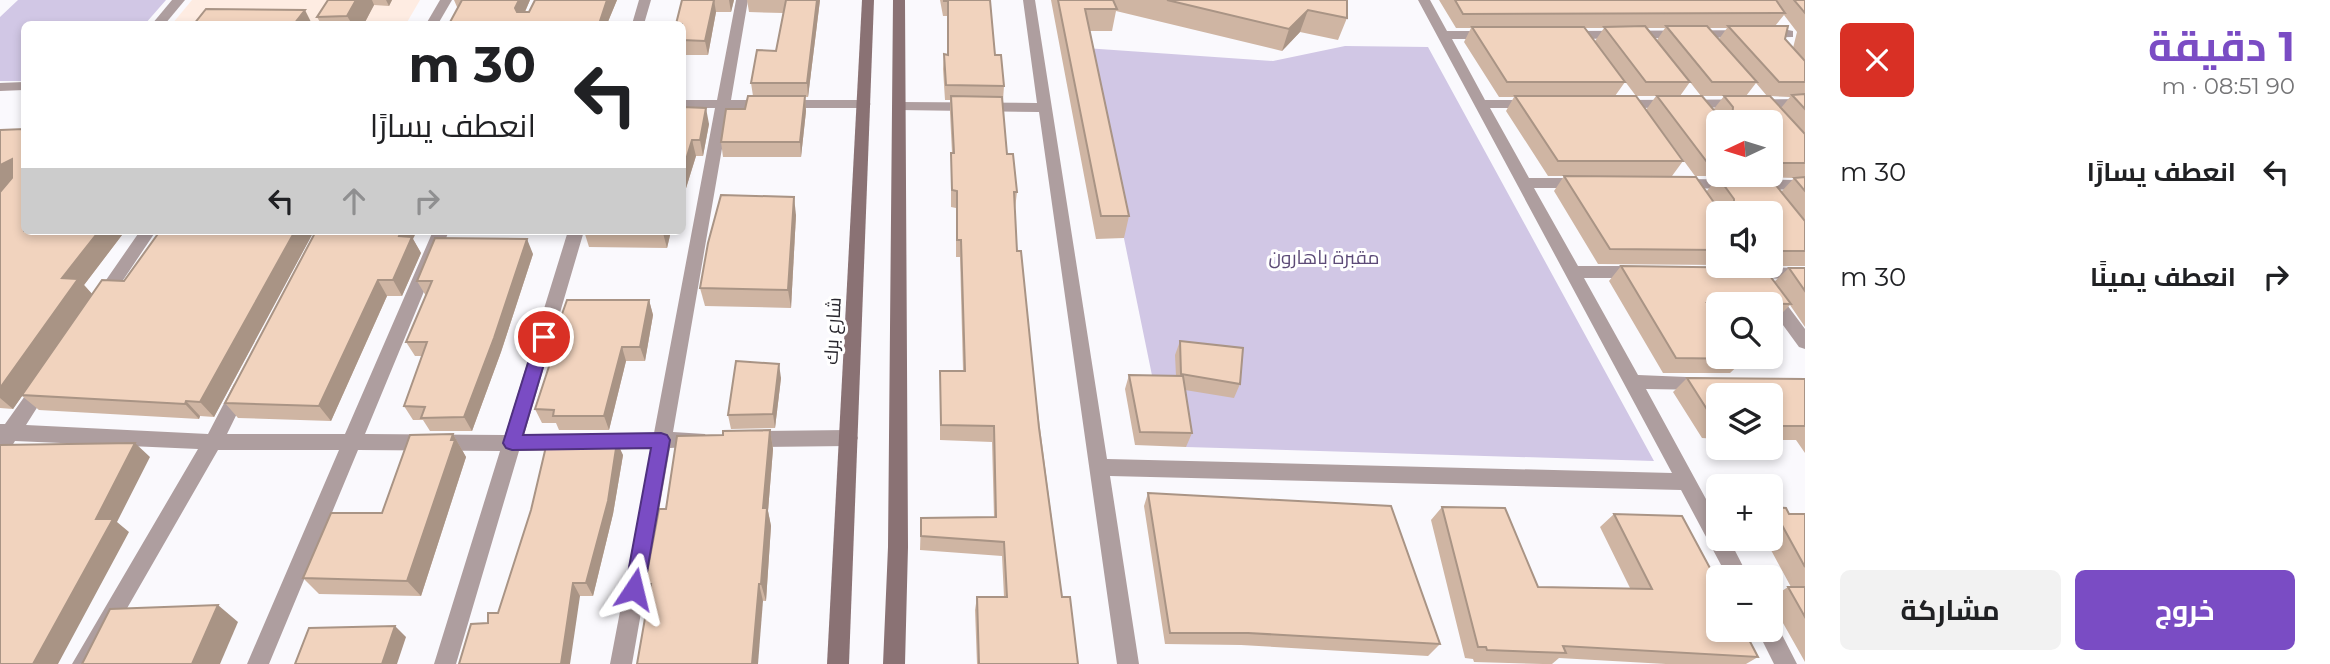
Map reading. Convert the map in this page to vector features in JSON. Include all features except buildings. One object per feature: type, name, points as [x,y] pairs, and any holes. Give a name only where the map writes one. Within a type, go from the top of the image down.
[{"type":"main road","name":"شارع برك","points":[[838,664],[868,0]]},
{"type":"main road","points":[[894,664],[898,534],[899,0]]},
{"type":"street","points":[[161,21],[179,0]]},
{"type":"street","points":[[434,21],[446,0]]},
{"type":"street","points":[[639,21],[645,0]]},
{"type":"street","points":[[621,664],[742,0]]},
{"type":"street","points":[[1029,0],[1128,664]]},
{"type":"street","points":[[1424,0],[1687,482],[1706,507]]},
{"type":"street","points":[[1556,35],[1585,40],[1784,29],[1782,52]]},
{"type":"street","points":[[1443,35],[1506,35]]},
{"type":"street","points":[[1640,35],[1656,54]]},
{"type":"street","points":[[1702,35],[1717,51]]},
{"type":"street","points":[[0,87],[21,86]]},
{"type":"street","points":[[1619,86],[1645,122]]},
{"type":"street","points":[[1747,86],[1769,110]]},
{"type":"street","points":[[1692,99],[1706,116]]},
{"type":"street","points":[[1604,104],[1692,99],[1805,103]]},
{"type":"street","points":[[686,104],[864,104]]},
{"type":"street","points":[[1480,104],[1550,104]]},
{"type":"street","points":[[899,106],[1045,108]]},
{"type":"street","points":[[1686,179],[1704,204]]},
{"type":"street","points":[[1665,184],[1686,179],[1706,179]]},
{"type":"street","points":[[1523,183],[1603,184]]},
{"type":"street","points":[[1783,183],[1805,185]]},
{"type":"street","points":[[1764,187],[1775,201]]},
{"type":"street","points":[[94,309],[145,235]]},
{"type":"street","points":[[258,664],[438,235]]},
{"type":"street","points":[[444,664],[575,235]]},
{"type":"street","points":[[1571,272],[1661,273]]},
{"type":"street","points":[[1783,272],[1805,274]]},
{"type":"street","points":[[1758,278],[1805,342]]},
{"type":"street","points":[[3,437],[56,365]]},
{"type":"street","points":[[83,664],[213,442],[251,367]]},
{"type":"street","points":[[1632,382],[1722,383]]},
{"type":"street","points":[[3,437],[351,443],[848,438]]},
{"type":"street","points":[[1098,467],[1687,482]]},
{"type":"street","points":[[1774,642],[1786,664]]},
{"type":"shaded area","points":[[192,0],[420,0],[408,21],[174,21]]},
{"type":"green space","points":[[18,0],[166,0],[148,21],[21,21],[21,81],[0,81],[0,17]]},
{"type":"green space","name":"مقبرة باهارون","points":[[1345,46],[1428,47],[1654,461],[1186,447],[1183,425],[1155,390],[1085,48],[1273,61]]},
{"type":"route","points":[[544,337],[512,443],[661,440],[634,589]]}]
